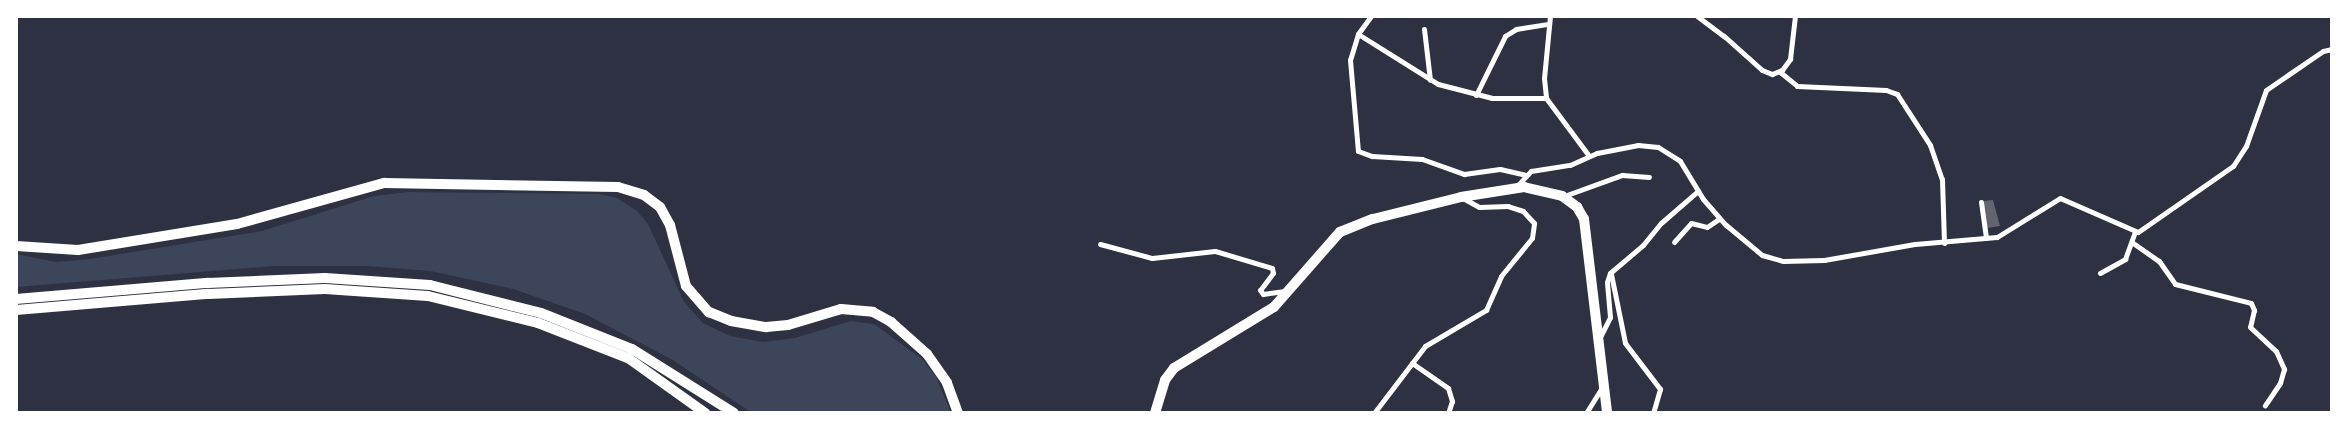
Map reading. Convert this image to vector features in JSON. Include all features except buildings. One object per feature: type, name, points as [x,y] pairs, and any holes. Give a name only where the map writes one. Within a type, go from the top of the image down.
[{"type":"main road","points":[[16,246],[78,250],[228,226],[270,218],[384,184],[618,187],[644,195],[660,207],[670,225],[686,286],[709,312],[725,320],[766,327],[788,325],[846,308],[873,312],[891,322],[927,354],[947,383],[958,413]]},
{"type":"main road","points":[[1155,413],[1165,380],[1174,368],[1192,354],[1253,322],[1291,289],[1328,243],[1346,229],[1461,197],[1516,187],[1541,189],[1562,196],[1576,207],[1587,226],[1607,413]]},
{"type":"main road","points":[[16,299],[208,283],[325,278],[430,285],[541,313],[632,349],[734,413]]},
{"type":"main road","points":[[16,310],[208,294],[324,289],[428,296],[538,322],[628,358],[705,413]]},
{"type":"street","points":[[1371,16],[1358,34],[1350,66],[1356,144],[1360,153],[1422,159],[1464,174],[1500,169],[1525,175],[1570,164],[1589,156],[1633,146],[1658,147],[1680,161],[1698,191],[1719,219],[1762,255],[1782,262],[1817,261],[2004,234],[2060,198],[2135,232],[2144,230],[2233,166],[2246,146],[2266,90],[2323,52],[2332,49]]},
{"type":"street","points":[[1550,16],[1547,24],[1546,98],[1589,156]]},
{"type":"street","points":[[1697,16],[1724,36],[1762,70],[1772,74],[1780,72],[1791,54],[1795,16]]},
{"type":"street","points":[[1476,94],[1505,36],[1521,28],[1547,24]]},
{"type":"street","points":[[1424,29],[1430,80]]},
{"type":"street","points":[[1358,34],[1430,80],[1492,98],[1546,98]]},
{"type":"street","points":[[1780,72],[1797,86],[1886,90],[1897,94],[1930,145],[1942,179],[1944,243]]},
{"type":"street","points":[[1516,187],[1525,175]]},
{"type":"street","points":[[1562,196],[1622,175],[1649,177]]},
{"type":"street","points":[[1599,337],[1610,317],[1607,282],[1610,273],[1640,248],[1661,223],[1698,191]]},
{"type":"street","points":[[1374,413],[1429,343],[1486,310],[1501,276],[1526,247],[1534,233],[1532,218],[1518,208],[1479,207],[1461,197]]},
{"type":"street","points":[[1981,202],[1986,238]]},
{"type":"street","points":[[1674,242],[1691,223],[1707,226],[1719,219]]},
{"type":"street","points":[[2100,273],[2125,259],[2133,243],[2135,232]]},
{"type":"street","points":[[2133,243],[2159,261],[2175,284],[2251,303],[2254,307],[2250,328],[2273,347],[2284,369],[2280,383],[2265,405]]},
{"type":"street","points":[[1100,244],[1152,258],[1215,252],[1272,268],[1273,272],[1260,290],[1263,294],[1291,289]]},
{"type":"street","points":[[1610,273],[1625,343],[1660,389],[1653,413]]},
{"type":"street","points":[[1412,363],[1448,388],[1452,401],[1448,413]]},
{"type":"street","points":[[1586,413],[1604,385]]},
{"type":"shaded area","points":[[408,192],[599,194],[617,198],[637,211],[648,224],[684,302],[703,323],[730,336],[763,342],[795,338],[851,321],[874,324],[922,359],[936,377],[951,413],[752,413],[671,359],[585,314],[513,289],[430,271],[368,266],[274,266],[16,287],[16,254],[56,262],[90,259],[262,231],[374,196]]}]
